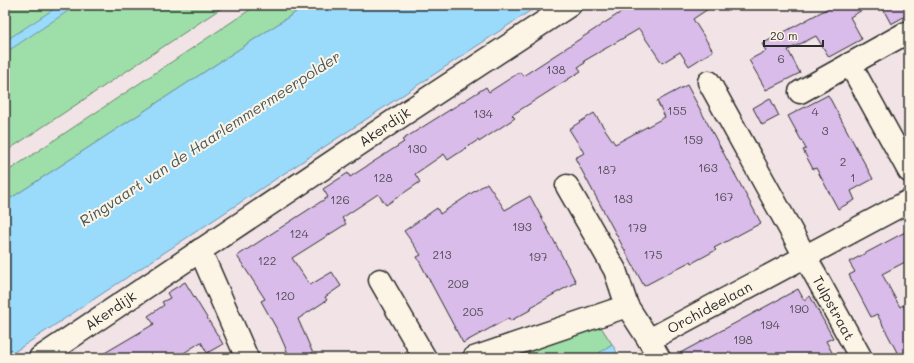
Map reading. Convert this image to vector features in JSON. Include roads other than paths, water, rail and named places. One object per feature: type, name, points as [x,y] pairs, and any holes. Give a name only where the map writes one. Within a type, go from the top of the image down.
[{"type":"street","name":"Akerdijk","points":[[40,358],[570,5]]},
{"type":"street","points":[[800,92],[906,33]]},
{"type":"street","points":[[850,64],[909,171]]},
{"type":"street","points":[[709,82],[807,256]]},
{"type":"street","name":"Orchideelaan","points":[[567,186],[615,270],[627,306],[654,349],[807,256],[909,201]]},
{"type":"street","points":[[200,250],[247,358]]},
{"type":"street","name":"Tulpstraat","points":[[807,256],[862,358]]},
{"type":"street","points":[[380,280],[425,358]]},
{"type":"street","points":[[474,358],[627,306]]},
{"type":"water","points":[[60,5],[77,5],[5,53],[5,41]]},
{"type":"water","name":"Ringvaart van de Haarlemmermeerpolder","points":[[307,5],[539,5],[5,358],[5,202]]},
{"type":"water","points":[[612,344],[620,358],[601,358],[599,353]]}]
